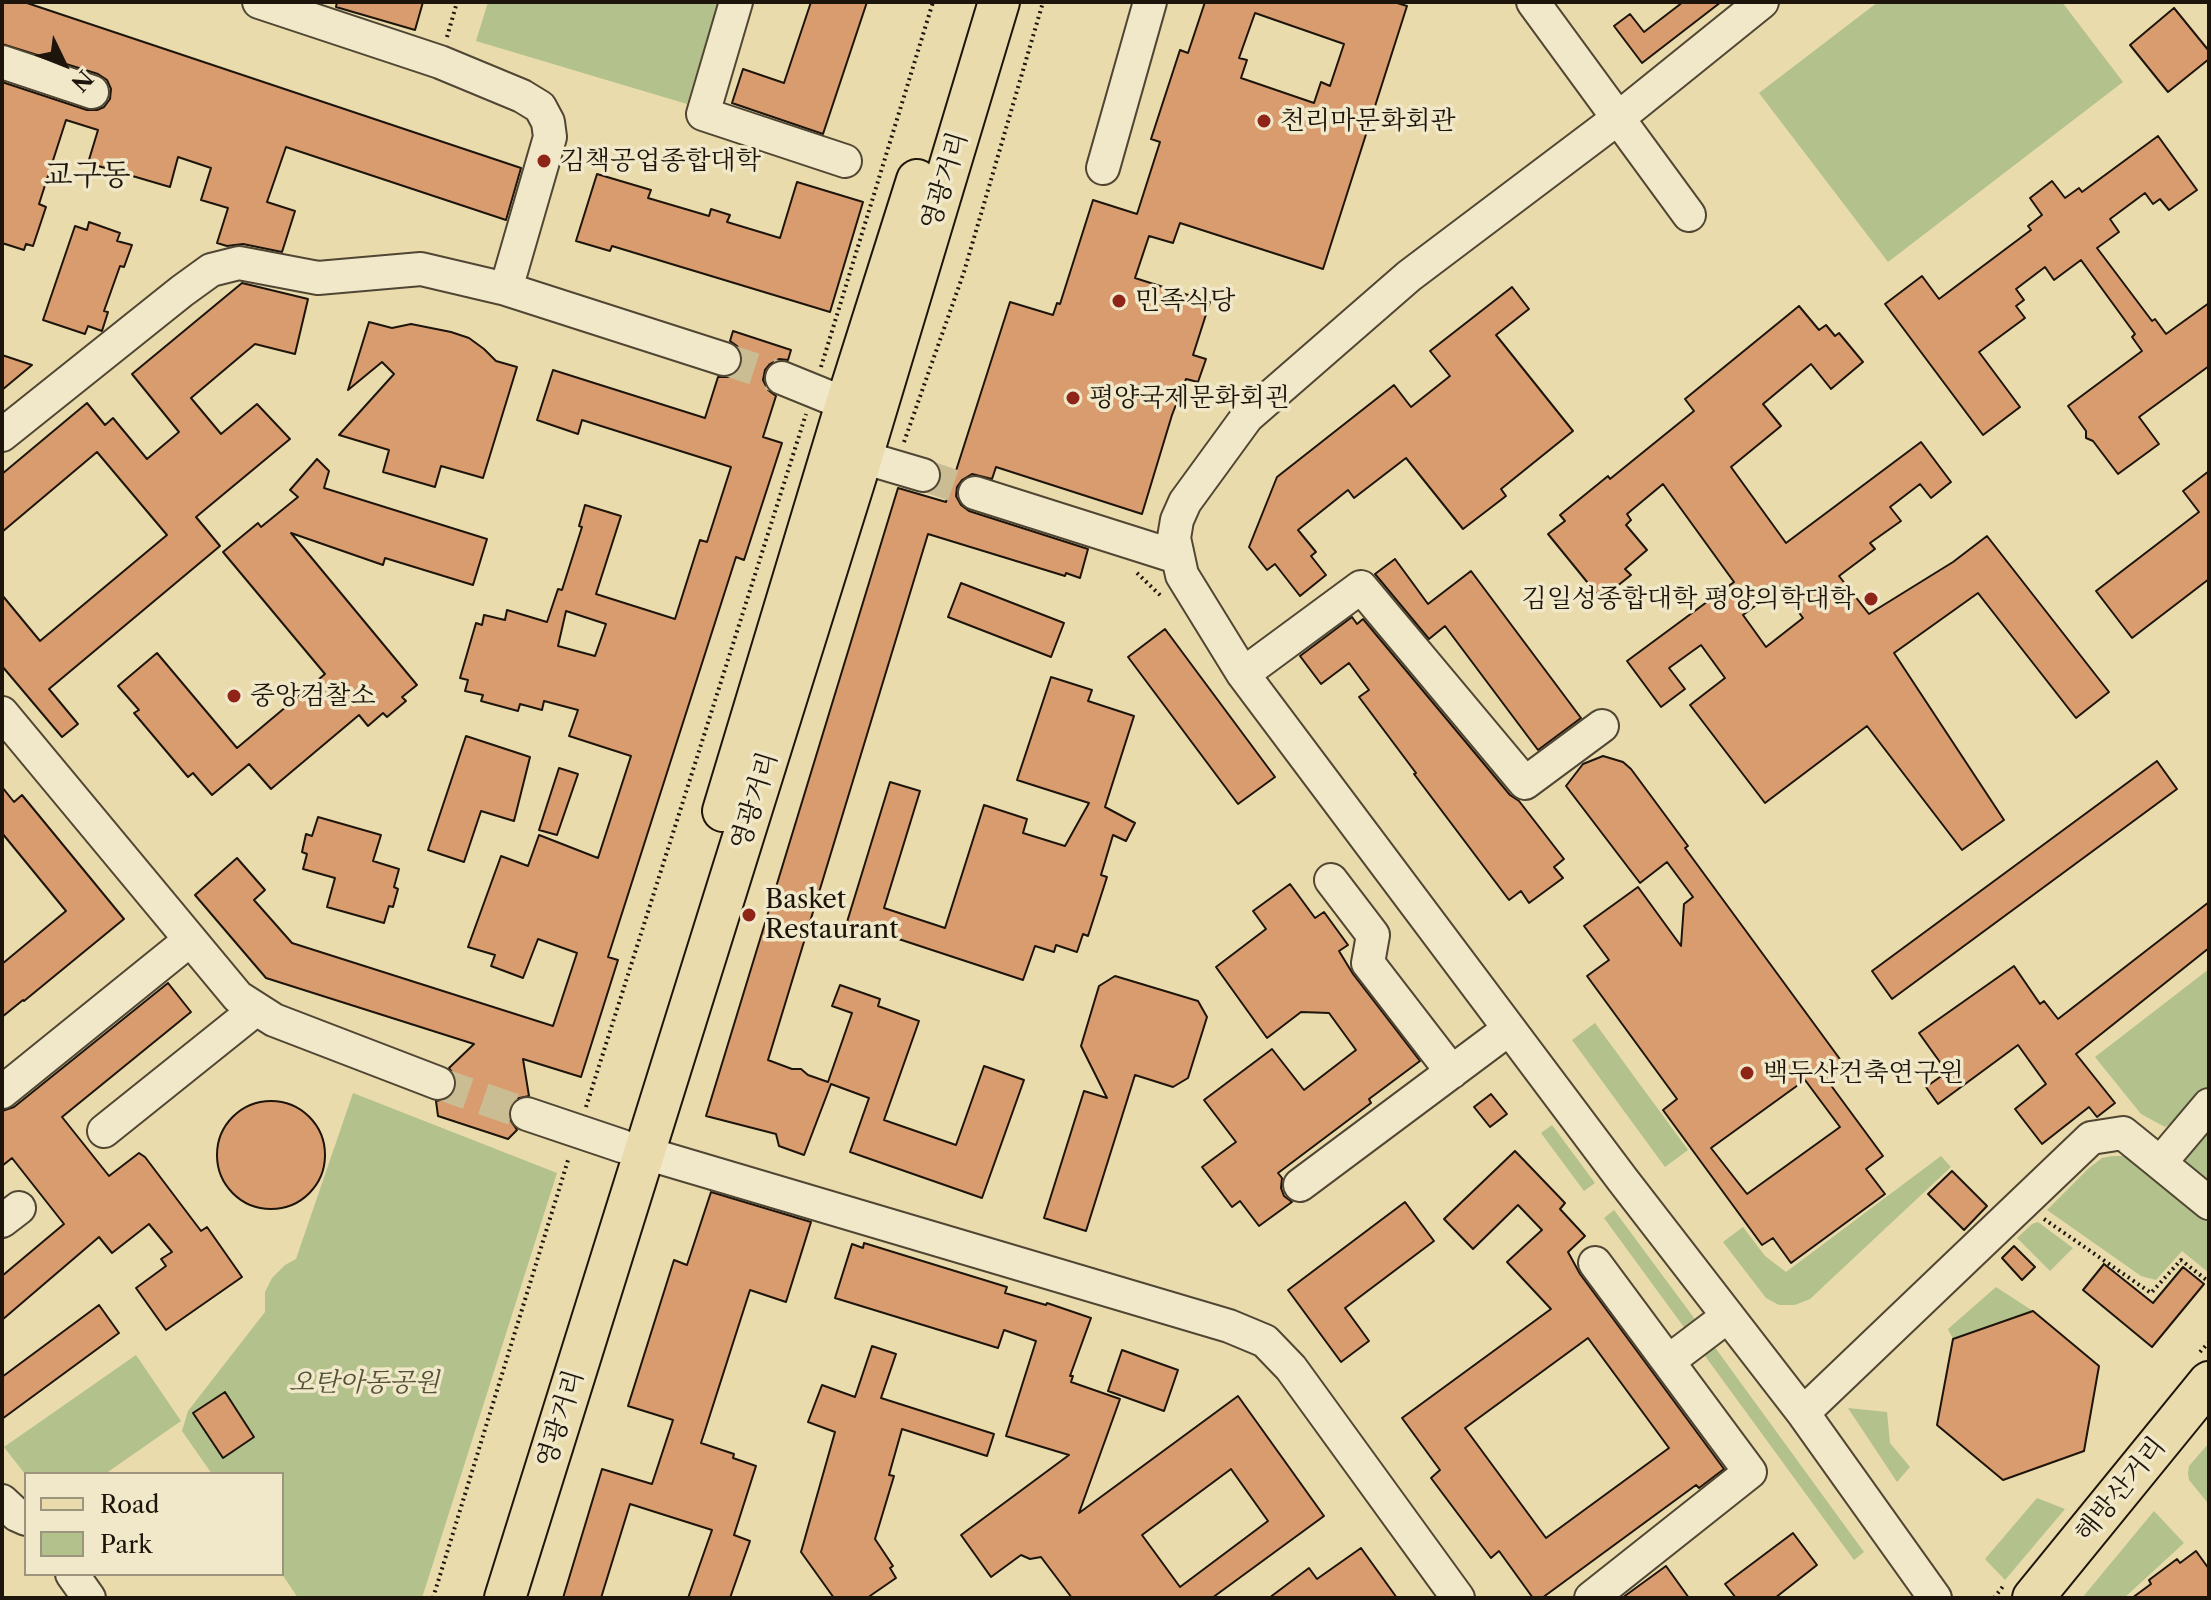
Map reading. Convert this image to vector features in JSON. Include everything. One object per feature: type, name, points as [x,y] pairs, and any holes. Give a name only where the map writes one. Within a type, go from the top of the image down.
[{"type":"main road","name":"영광거리","points":[[505,1598],[634,1150],[830,398],[973,2]]},
{"type":"main road","name":"영광거리","points":[[480,1598],[634,1150],[893,466],[999,2]]},
{"type":"main road","name":"해방산거리","points":[[2033,1598],[2209,1382]]},
{"type":"street","points":[[259,2],[440,62],[522,96],[540,107],[548,122],[550,137],[506,289]]},
{"type":"street","points":[[736,2],[703,114],[845,161]]},
{"type":"street","points":[[1103,168],[1150,2]]},
{"type":"street","points":[[1533,2],[1689,215]]},
{"type":"street","points":[[1762,2],[1617,119],[1409,276],[1247,417],[1185,502],[1176,529],[1177,557],[1193,595],[1243,674],[1509,1029],[1803,1413],[1935,1598]]},
{"type":"street","points":[[2,62],[92,92]]},
{"type":"street","points":[[2,435],[211,270],[239,263],[318,278],[421,269],[506,289],[724,359]]},
{"type":"street","points":[[782,378],[830,398]]},
{"type":"street","points":[[975,493],[1177,557]]},
{"type":"street","points":[[1243,674],[1361,587],[1525,783],[1602,726]]},
{"type":"street","points":[[2,713],[238,997],[274,1020],[438,1083]]},
{"type":"street","points":[[1331,880],[1373,935],[1368,963],[1452,1072]]},
{"type":"street","points":[[2,1092],[190,940]]},
{"type":"street","points":[[104,1131],[255,1010]]},
{"type":"street","points":[[1300,1185],[1509,1029]]},
{"type":"street","points":[[2160,1163],[2209,1105]]},
{"type":"street","points":[[527,1114],[634,1150],[1229,1326],[1265,1341],[1291,1368],[1458,1598]]},
{"type":"street","points":[[1803,1413],[2091,1138],[2123,1133],[2209,1203]]},
{"type":"street","points":[[1591,1598],[1750,1472],[1670,1360],[1595,1263]]},
{"type":"street","points":[[1670,1360],[1728,1316]]},
{"type":"street","points":[[2,1501],[24,1518]]},
{"type":"street","points":[[73,1576],[89,1598]]},
{"type":"path","points":[[440,62],[457,2]]},
{"type":"path","points":[[433,1598],[576,1132],[830,398],[933,2]]},
{"type":"path","points":[[893,466],[964,272],[1043,2]]},
{"type":"path","points":[[955,268],[964,272]]},
{"type":"path","points":[[1135,571],[1165,600]]},
{"type":"path","points":[[2022,1204],[2151,1293],[2181,1260],[2209,1282]]},
{"type":"green space","points":[[488,2],[718,2],[687,104],[476,41]]},
{"type":"green space","points":[[1878,2],[2062,2],[2123,82],[1888,262],[1759,93]]},
{"type":"green space","points":[[2209,969],[2209,1086],[2185,1115],[2165,1127],[2141,1114],[2095,1057]]},
{"type":"green space","points":[[1595,1023],[1688,1150],[1665,1167],[1572,1040]]},
{"type":"green space","name":"오탄아동공원","points":[[353,1093],[557,1173],[422,1598],[298,1598],[283,1576],[284,1472],[211,1472],[182,1431],[188,1411],[265,1312],[265,1292],[272,1278],[296,1259]]},
{"type":"green space","points":[[2209,1116],[2209,1193],[2181,1170],[2179,1153]]},
{"type":"green space","points":[[1552,1125],[1595,1183],[1584,1191],[1541,1133]]},
{"type":"green space","points":[[1941,1156],[1951,1167],[1810,1299],[1795,1305],[1779,1305],[1766,1298],[1723,1242],[1743,1227],[1765,1256],[1786,1272]]},
{"type":"green space","points":[[2125,1156],[2140,1165],[2209,1220],[2209,1273],[2182,1251],[2156,1280],[2141,1276],[2047,1210],[2089,1168],[2102,1158]]},
{"type":"green space","points":[[1614,1210],[1697,1322],[1686,1330],[1604,1218]]},
{"type":"green space","points":[[2038,1222],[2073,1248],[2050,1271],[2017,1238]]},
{"type":"green space","points":[[1996,1287],[2033,1311],[1953,1339],[1948,1329]]},
{"type":"green space","points":[[1711,1342],[1864,1552],[1854,1560],[1700,1349]]},
{"type":"green space","points":[[136,1355],[181,1421],[108,1472],[24,1473],[4,1447]]},
{"type":"green space","points":[[1848,1408],[1887,1412],[1890,1443],[1910,1467],[1897,1482]]},
{"type":"green space","points":[[2209,1443],[2207,1502],[2189,1480],[2188,1473],[2189,1466]]},
{"type":"green space","points":[[2037,1498],[2065,1509],[2005,1580],[1985,1559]]},
{"type":"green space","points":[[2154,1511],[2184,1543],[2124,1598],[2082,1598]]},
{"type":"building","points":[[2,2],[24,2],[521,168],[506,220],[286,147],[267,202],[295,211],[282,252],[243,244],[227,246],[217,243],[228,208],[201,200],[211,168],[178,157],[170,187],[88,163],[98,130],[66,120],[39,204],[46,207],[33,246],[26,244],[24,250],[2,243],[2,82],[87,110],[104,107],[110,99],[111,89],[107,80],[98,74],[2,44]]},
{"type":"building","points":[[337,2],[423,2],[415,30],[336,7]]},
{"type":"building","points":[[811,2],[867,2],[823,134],[732,103],[743,69],[784,83]]},
{"type":"building","points":[[1205,2],[1394,2],[1407,6],[1323,269],[1180,223],[1173,243],[1149,236],[1135,278],[1210,302],[1193,355],[1206,359],[1198,382],[1186,379],[1142,514],[996,467],[992,479],[972,474],[962,480],[956,496],[961,505],[969,511],[1088,549],[1080,578],[928,534],[768,1060],[801,1069],[828,1082],[852,1013],[832,1006],[840,985],[880,999],[878,1006],[919,1021],[884,1120],[956,1145],[984,1066],[1024,1080],[982,1198],[850,1152],[869,1098],[831,1084],[804,1155],[779,1146],[776,1134],[706,1116],[898,488],[946,502],[1010,302],[1053,315],[1057,303],[1060,304],[1093,200],[1137,214],[1160,142],[1151,139],[1180,50],[1188,53]],"holes":[[[1255,13],[1344,44],[1330,86],[1321,82],[1314,103],[1241,78],[1247,60],[1239,58]]]},
{"type":"building","points":[[1683,2],[1721,2],[1642,63],[1614,26],[1630,14],[1644,32]]},
{"type":"building","points":[[2174,8],[2209,51],[2209,59],[2168,92],[2130,45]]},
{"type":"building","points":[[2158,136],[2197,190],[2169,210],[2160,199],[2153,204],[2145,193],[2110,219],[2119,232],[2097,248],[2152,321],[2155,319],[2166,334],[2209,303],[2209,366],[2139,417],[2159,444],[2118,474],[2093,441],[2086,438],[2086,431],[2068,406],[2142,351],[2132,337],[2135,334],[2081,260],[2054,280],[2045,267],[2016,289],[2024,300],[2016,306],[2025,318],[1979,352],[2020,407],[1983,435],[1885,304],[1922,276],[1939,299],[2031,230],[2028,226],[2042,215],[2030,198],[2052,181],[2065,198],[2079,188],[2082,192]]},
{"type":"building","points":[[597,174],[651,190],[648,198],[709,216],[711,209],[730,215],[727,222],[780,238],[797,182],[863,202],[830,312],[612,246],[610,251],[576,241]]},
{"type":"building","points":[[89,222],[120,233],[117,241],[132,245],[124,267],[120,266],[104,311],[108,312],[102,331],[88,326],[85,334],[43,320],[75,226],[87,230]]},
{"type":"building","points":[[242,283],[308,299],[295,354],[255,344],[191,398],[221,434],[257,404],[290,439],[196,517],[220,546],[49,689],[78,724],[62,737],[2,666],[2,595],[40,641],[167,535],[97,452],[2,532],[2,474],[87,403],[105,425],[113,418],[147,459],[179,432],[132,374]]},
{"type":"building","points":[[1512,287],[1529,309],[1496,335],[1573,431],[1501,489],[1506,496],[1463,529],[1406,458],[1354,498],[1348,490],[1298,530],[1316,552],[1311,556],[1326,575],[1300,596],[1275,564],[1267,570],[1249,547],[1277,477],[1394,385],[1411,407],[1450,376],[1430,351]]},
{"type":"building","points":[[1799,306],[1819,330],[1826,325],[1835,336],[1839,333],[1863,362],[1831,389],[1811,364],[1763,404],[1781,426],[1731,467],[1786,543],[1921,442],[1951,482],[1931,498],[1920,484],[1890,507],[1901,521],[1870,543],[1875,549],[1839,576],[1869,614],[1953,562],[1987,536],[2109,692],[2076,718],[1978,593],[1894,653],[2004,820],[1962,850],[1867,726],[1765,803],[1690,705],[1725,678],[1701,645],[1669,668],[1685,689],[1661,707],[1627,661],[1734,582],[1663,484],[1627,514],[1631,520],[1626,525],[1647,550],[1625,569],[1631,575],[1601,599],[1548,534],[1565,521],[1560,515],[1694,411],[1685,399]],"holes":[[[1780,587],[1803,618],[1766,647],[1743,615]]]},
{"type":"building","points":[[369,322],[392,328],[411,324],[451,332],[469,338],[496,361],[517,367],[483,478],[441,466],[435,487],[383,472],[389,450],[339,435],[394,374],[382,362],[348,390]]},
{"type":"building","points":[[733,331],[791,350],[788,360],[779,359],[770,364],[763,380],[768,390],[776,396],[763,437],[782,443],[744,560],[736,557],[608,957],[618,960],[581,1077],[523,1059],[529,1096],[515,1099],[509,1107],[509,1118],[517,1130],[508,1139],[438,1116],[436,1101],[449,1098],[456,1089],[457,1079],[449,1068],[474,1044],[266,978],[195,895],[237,858],[265,890],[254,900],[292,943],[553,1026],[577,953],[538,939],[523,978],[491,966],[495,955],[468,947],[501,856],[528,866],[539,835],[598,858],[631,756],[569,736],[578,710],[544,701],[542,710],[520,704],[518,711],[481,701],[483,695],[465,691],[468,680],[460,678],[476,623],[482,625],[484,615],[505,620],[507,610],[547,622],[558,589],[562,590],[582,527],[579,526],[585,505],[621,516],[596,594],[675,619],[700,540],[707,542],[731,467],[582,420],[578,434],[537,420],[553,370],[705,418],[718,377],[736,374],[742,366],[742,354],[730,341]],"holes":[[[566,611],[606,624],[595,656],[558,646]]]},
{"type":"building","points":[[2,355],[32,365],[2,390]]},
{"type":"building","points":[[317,459],[329,471],[324,488],[487,539],[473,585],[385,558],[383,565],[291,533],[417,685],[402,697],[406,701],[387,717],[383,713],[368,726],[359,715],[271,789],[249,764],[212,795],[193,773],[188,777],[134,713],[139,710],[118,686],[157,653],[237,748],[325,674],[223,552],[258,523],[261,527],[298,497],[290,490]]},
{"type":"building","points":[[2209,471],[2209,579],[2132,638],[2096,591],[2199,512],[2183,491]]},
{"type":"building","points":[[1395,559],[1428,604],[1471,571],[1581,718],[1538,750],[1445,626],[1429,639],[1375,574]]},
{"type":"building","points":[[961,583],[1064,623],[1051,657],[948,617]]},
{"type":"building","points":[[1352,617],[1357,624],[1363,619],[1510,795],[1519,801],[1564,859],[1554,867],[1563,878],[1529,903],[1521,891],[1509,900],[1414,774],[1359,697],[1369,690],[1349,663],[1321,684],[1300,656]]},
{"type":"building","points":[[1165,629],[1275,777],[1238,804],[1128,657]]},
{"type":"building","points":[[1051,677],[1092,690],[1088,701],[1134,716],[1105,807],[1135,823],[1126,841],[1113,835],[1101,875],[1107,877],[1088,936],[1083,934],[1077,952],[1056,945],[1054,952],[1035,946],[1023,980],[847,922],[890,782],[920,791],[884,908],[945,928],[984,805],[1027,819],[1023,833],[1065,846],[1089,803],[1017,780]]},
{"type":"building","points":[[466,736],[530,757],[514,821],[481,811],[464,862],[428,850]]},
{"type":"building","name":"백두산건축연구윈","points":[[1603,756],[1623,762],[1631,769],[1845,1066],[1827,1080],[1883,1156],[1866,1169],[1885,1194],[1791,1263],[1773,1238],[1762,1245],[1663,1110],[1677,1099],[1587,976],[1609,960],[1584,926],[1638,887],[1681,946],[1684,904],[1693,897],[1667,862],[1640,883],[1566,786],[1583,764]],"holes":[[[1805,1080],[1840,1127],[1747,1194],[1711,1148]]]},
{"type":"building","points":[[2157,761],[2177,789],[1892,999],[1872,971]]},
{"type":"building","points":[[559,768],[578,774],[557,835],[539,830]]},
{"type":"building","points":[[2,787],[14,802],[22,795],[124,919],[2,1017],[2,964],[66,911],[2,833]]},
{"type":"building","points":[[318,817],[381,835],[373,861],[399,869],[393,907],[389,906],[384,923],[327,907],[335,878],[303,869],[307,854],[302,852],[306,834],[312,836]]},
{"type":"building","points":[[1290,884],[1315,918],[1324,912],[1348,945],[1339,951],[1353,974],[1420,1061],[1369,1099],[1371,1103],[1278,1173],[1282,1178],[1284,1196],[1292,1202],[1259,1226],[1240,1201],[1232,1207],[1202,1167],[1236,1142],[1204,1100],[1272,1049],[1304,1090],[1356,1050],[1329,1013],[1301,1012],[1267,1038],[1216,967],[1266,929],[1253,911]]},
{"type":"building","points":[[2209,902],[2209,948],[2076,1054],[2115,1103],[2097,1117],[2089,1107],[2042,1144],[2015,1109],[2046,1084],[2018,1045],[1938,1104],[1926,1087],[1947,1072],[1919,1033],[2014,966],[2040,1004],[2044,1001],[2058,1019]]},
{"type":"building","points":[[1115,976],[1198,1001],[1207,1017],[1188,1078],[1173,1087],[1135,1075],[1086,1231],[1044,1218],[1084,1091],[1107,1098],[1081,1046],[1099,986]]},
{"type":"building","points":[[168,983],[191,1012],[62,1117],[109,1176],[139,1153],[145,1157],[201,1231],[207,1227],[242,1277],[166,1330],[136,1288],[166,1266],[161,1259],[172,1252],[149,1224],[112,1253],[99,1237],[2,1320],[2,1276],[64,1224],[12,1158],[2,1166],[2,1111],[14,1107]]},
{"type":"building","points":[[1491,1094],[1507,1114],[1490,1127],[1474,1107]]},
{"type":"building","points":[[271,1101],[292,1105],[309,1117],[321,1134],[325,1155],[321,1176],[309,1193],[292,1205],[271,1209],[250,1205],[233,1193],[221,1176],[217,1155],[221,1134],[233,1117],[250,1105]]},
{"type":"building","points":[[1515,1151],[1565,1203],[1560,1209],[1585,1236],[1568,1252],[1580,1274],[1724,1469],[1699,1488],[1696,1485],[1542,1598],[1533,1598],[1499,1551],[1491,1558],[1431,1478],[1440,1470],[1402,1418],[1551,1309],[1507,1262],[1542,1230],[1518,1205],[1473,1249],[1444,1219]],"holes":[[[1588,1338],[1669,1448],[1546,1538],[1465,1428]]]},
{"type":"building","points":[[1952,1171],[1987,1206],[1964,1230],[1928,1194]]},
{"type":"building","points":[[711,1192],[811,1222],[786,1302],[750,1290],[701,1443],[734,1454],[733,1458],[756,1466],[734,1535],[750,1541],[730,1598],[688,1598],[712,1530],[630,1504],[601,1598],[563,1598],[602,1469],[652,1484],[673,1420],[628,1406],[674,1260],[687,1265]]},
{"type":"building","points":[[1405,1202],[1434,1241],[1345,1308],[1369,1341],[1341,1362],[1288,1290]]},
{"type":"building","points":[[864,1243],[1007,1287],[1005,1293],[1091,1318],[1070,1376],[1073,1376],[1071,1382],[1120,1399],[1079,1513],[1238,1396],[1324,1516],[1212,1598],[1072,1598],[1041,1557],[1030,1559],[1021,1555],[991,1577],[961,1535],[1069,1455],[1006,1436],[1036,1341],[1004,1330],[998,1348],[835,1298],[852,1244],[863,1248]],"holes":[[[1231,1469],[1268,1521],[1180,1587],[1142,1535]]]},
{"type":"building","points":[[2014,1246],[2035,1267],[2022,1280],[2002,1258]]},
{"type":"building","points":[[2104,1264],[2153,1303],[2183,1267],[2204,1284],[2152,1347],[2083,1290]]},
{"type":"building","points":[[99,1305],[119,1333],[2,1419],[2,1377]]},
{"type":"building","points":[[2033,1311],[2099,1366],[2084,1451],[2003,1480],[1937,1425],[1953,1339]]},
{"type":"building","points":[[872,1346],[896,1354],[881,1398],[994,1434],[987,1456],[902,1429],[889,1475],[894,1476],[875,1539],[893,1566],[890,1568],[896,1578],[867,1598],[834,1598],[801,1552],[835,1432],[808,1422],[822,1385],[855,1397]]},
{"type":"building","points":[[1122,1350],[1178,1370],[1164,1411],[1108,1391]]},
{"type":"building","points":[[225,1392],[254,1437],[223,1458],[193,1413]]},
{"type":"building","points":[[1793,1533],[1817,1565],[1775,1598],[1736,1598],[1725,1584]]},
{"type":"building","points":[[1361,1548],[1397,1598],[1269,1598],[1309,1568],[1317,1579]]},
{"type":"building","points":[[2196,1551],[2209,1569],[2209,1598],[2132,1598],[2151,1584],[2149,1580],[2177,1559],[2180,1563]]},
{"type":"building","points":[[1666,1566],[1689,1598],[1622,1598]]},
{"type":"tunnel","points":[[724,359],[782,378]]},
{"type":"tunnel","points":[[923,475],[975,493]]},
{"type":"tunnel","points":[[438,1083],[527,1114]]},
{"type":"place","name":"천리마문화회관","points":[[1264,121]]},
{"type":"place","name":"김책공업종합대학","points":[[544,161]]},
{"type":"place","name":"민족식당","points":[[1119,301]]},
{"type":"place","name":"평양국제문화회괸","points":[[1073,398]]},
{"type":"place","name":"김일성종합대학 평양의학대학","points":[[1871,599]]},
{"type":"place","name":"중앙검찰소","points":[[234,696]]},
{"type":"place","name":"Basket Restaurant","points":[[749,915]]},
{"type":"place","name":"백두산건축연구윈","points":[[1747,1073]]},
{"type":"district","name":"교구동","points":[[87,176]]}]
